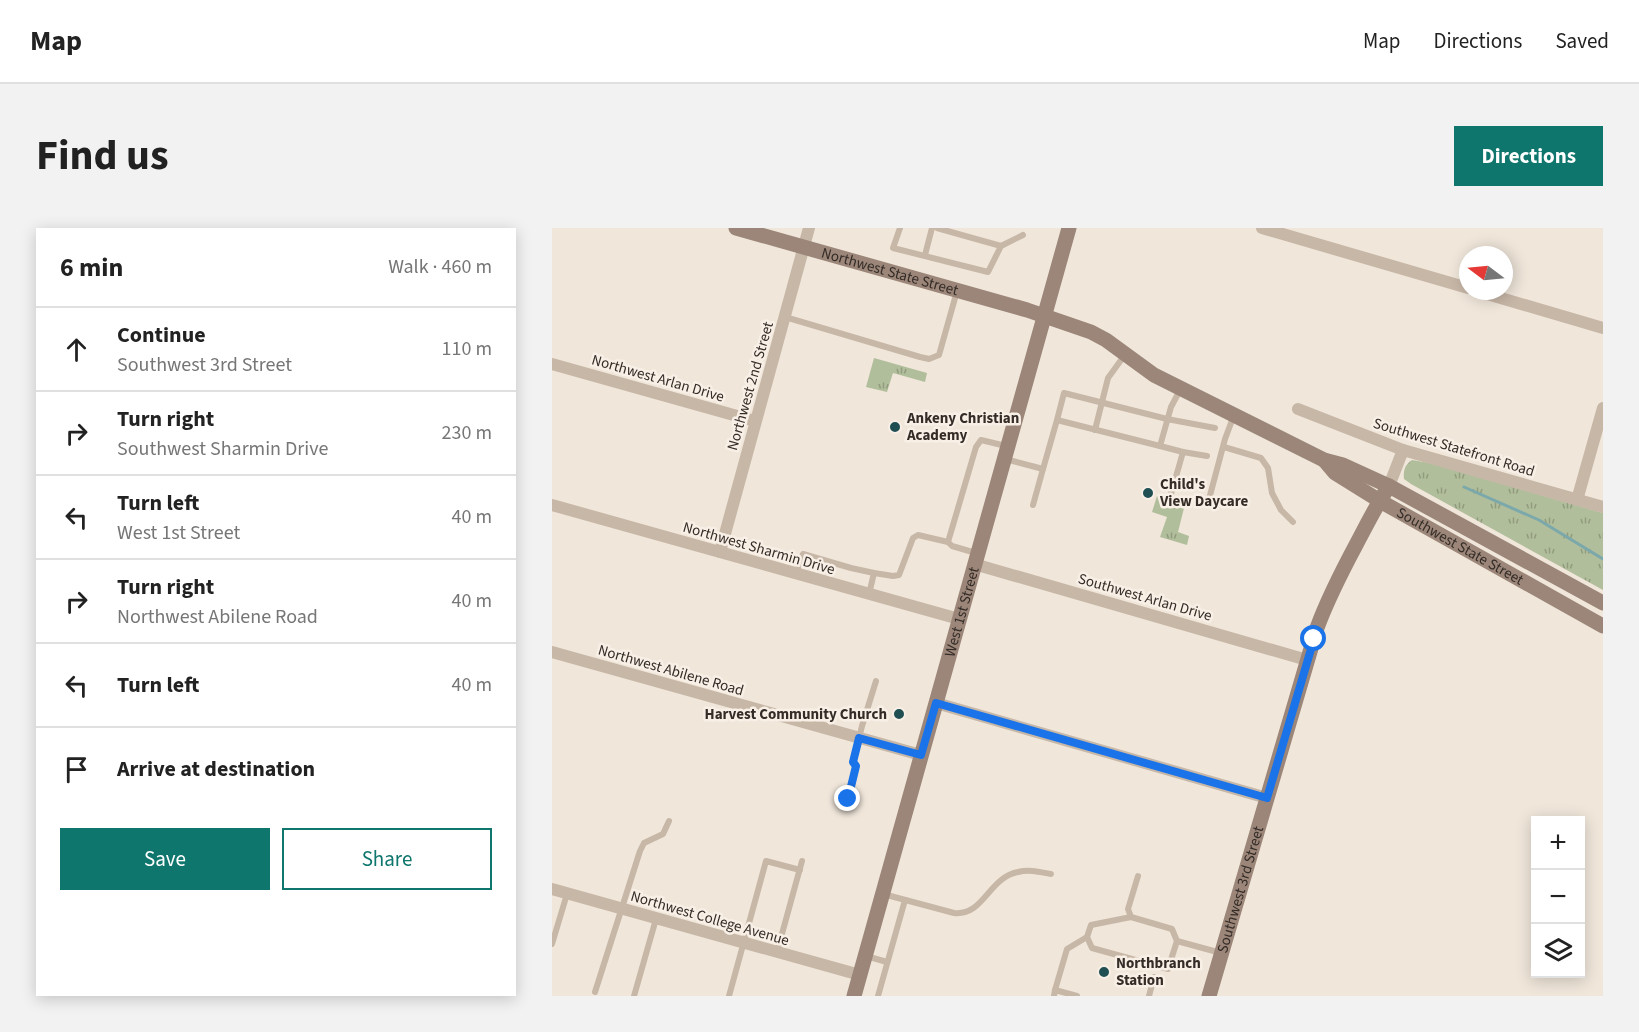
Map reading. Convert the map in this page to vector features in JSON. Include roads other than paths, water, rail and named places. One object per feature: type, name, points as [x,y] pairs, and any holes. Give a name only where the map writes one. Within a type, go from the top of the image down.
[{"type":"main road","name":"Northwest State Street","points":[[736,228],[1044,315]]},
{"type":"main road","name":"West 1st Street","points":[[854,996],[1069,228]]},
{"type":"main road","name":"Southwest State Street","points":[[1044,315],[1091,332],[1106,340],[1154,375],[1180,389],[1324,460],[1343,465],[1389,486],[1603,603]]},
{"type":"main road","name":"Southwest State Street","points":[[1324,460],[1335,473],[1380,501],[1603,626]]},
{"type":"main road","name":"Southwest 3rd Street","points":[[1209,996],[1322,615],[1389,486]]},
{"type":"street","name":"Northwest 2nd Street","points":[[720,552],[809,228]]},
{"type":"street","points":[[1262,228],[1459,285]]},
{"type":"street","points":[[1508,300],[1603,328]]},
{"type":"street","name":"Northwest Arlan Drive","points":[[552,364],[755,421]]},
{"type":"street","points":[[1577,500],[1603,408]]},
{"type":"street","name":"Southwest Statefront Road","points":[[1298,409],[1403,450],[1603,507]]},
{"type":"street","name":"Southwest 3rd Street","points":[[1389,486],[1403,450]]},
{"type":"street","name":"Northwest Sharmin Drive","points":[[552,505],[959,619]]},
{"type":"street","name":"Southwest Arlan Drive","points":[[975,559],[1307,660]]},
{"type":"street","name":"Northwest Abilene Road","points":[[552,652],[921,755]]},
{"type":"street","points":[[936,703],[1267,798]]},
{"type":"street","name":"Northwest College Avenue","points":[[552,889],[860,975]]},
{"type":"lane","points":[[900,228],[893,248],[988,272],[1001,246],[1023,235]]},
{"type":"lane","points":[[925,255],[932,228]]},
{"type":"lane","points":[[937,228],[1001,246]]},
{"type":"lane","points":[[784,317],[929,359],[939,355],[958,290]]},
{"type":"lane","points":[[1095,430],[1108,378],[1125,355]]},
{"type":"lane","points":[[1160,446],[1171,407],[1180,389]]},
{"type":"lane","points":[[1033,504],[1064,393],[1167,419],[1215,428]]},
{"type":"lane","points":[[1208,503],[1235,415]]},
{"type":"lane","points":[[1057,420],[1207,456]]},
{"type":"lane","points":[[948,542],[976,447],[981,441],[993,442],[1005,452],[1043,469]]},
{"type":"lane","points":[[1224,447],[1261,458],[1269,468],[1272,493],[1281,510],[1293,522]]},
{"type":"lane","points":[[1172,495],[1184,452]]},
{"type":"lane","points":[[796,573],[803,554],[851,568],[899,575],[913,538],[918,535],[948,542],[975,559]]},
{"type":"lane","points":[[869,594],[874,573]]},
{"type":"lane","points":[[848,799],[856,766],[853,762],[876,681]]},
{"type":"lane","points":[[595,992],[640,851],[644,843],[663,834],[669,820]]},
{"type":"lane","points":[[729,996],[766,861],[800,870]]},
{"type":"lane","points":[[777,952],[802,861]]},
{"type":"lane","points":[[882,894],[954,913],[965,913],[975,909],[995,884],[1008,875],[1030,871],[1051,874]]},
{"type":"lane","points":[[1131,917],[1128,909],[1138,876]]},
{"type":"lane","points":[[552,944],[567,894]]},
{"type":"lane","points":[[878,996],[904,900]]},
{"type":"lane","points":[[1131,917],[1172,929],[1178,941],[1168,969],[1092,948],[1088,937],[1091,925],[1131,917]]},
{"type":"lane","points":[[634,996],[656,919]]},
{"type":"lane","points":[[1077,996],[1054,993],[1067,949],[1088,937]]},
{"type":"lane","points":[[1178,941],[1222,953]]},
{"type":"lane","points":[[865,956],[887,962]]},
{"type":"lane","points":[[1149,996],[1154,977]]},
{"type":"waterway","points":[[1464,487],[1539,520],[1603,559]]},
{"type":"place","name":"Ankeny Christian Academy","points":[[895,427]]},
{"type":"place","name":"Child's View Daycare","points":[[1148,493]]},
{"type":"place","name":"Harvest Community Church","points":[[899,714]]},
{"type":"place","name":"Northbranch Station","points":[[1104,972]]}]
